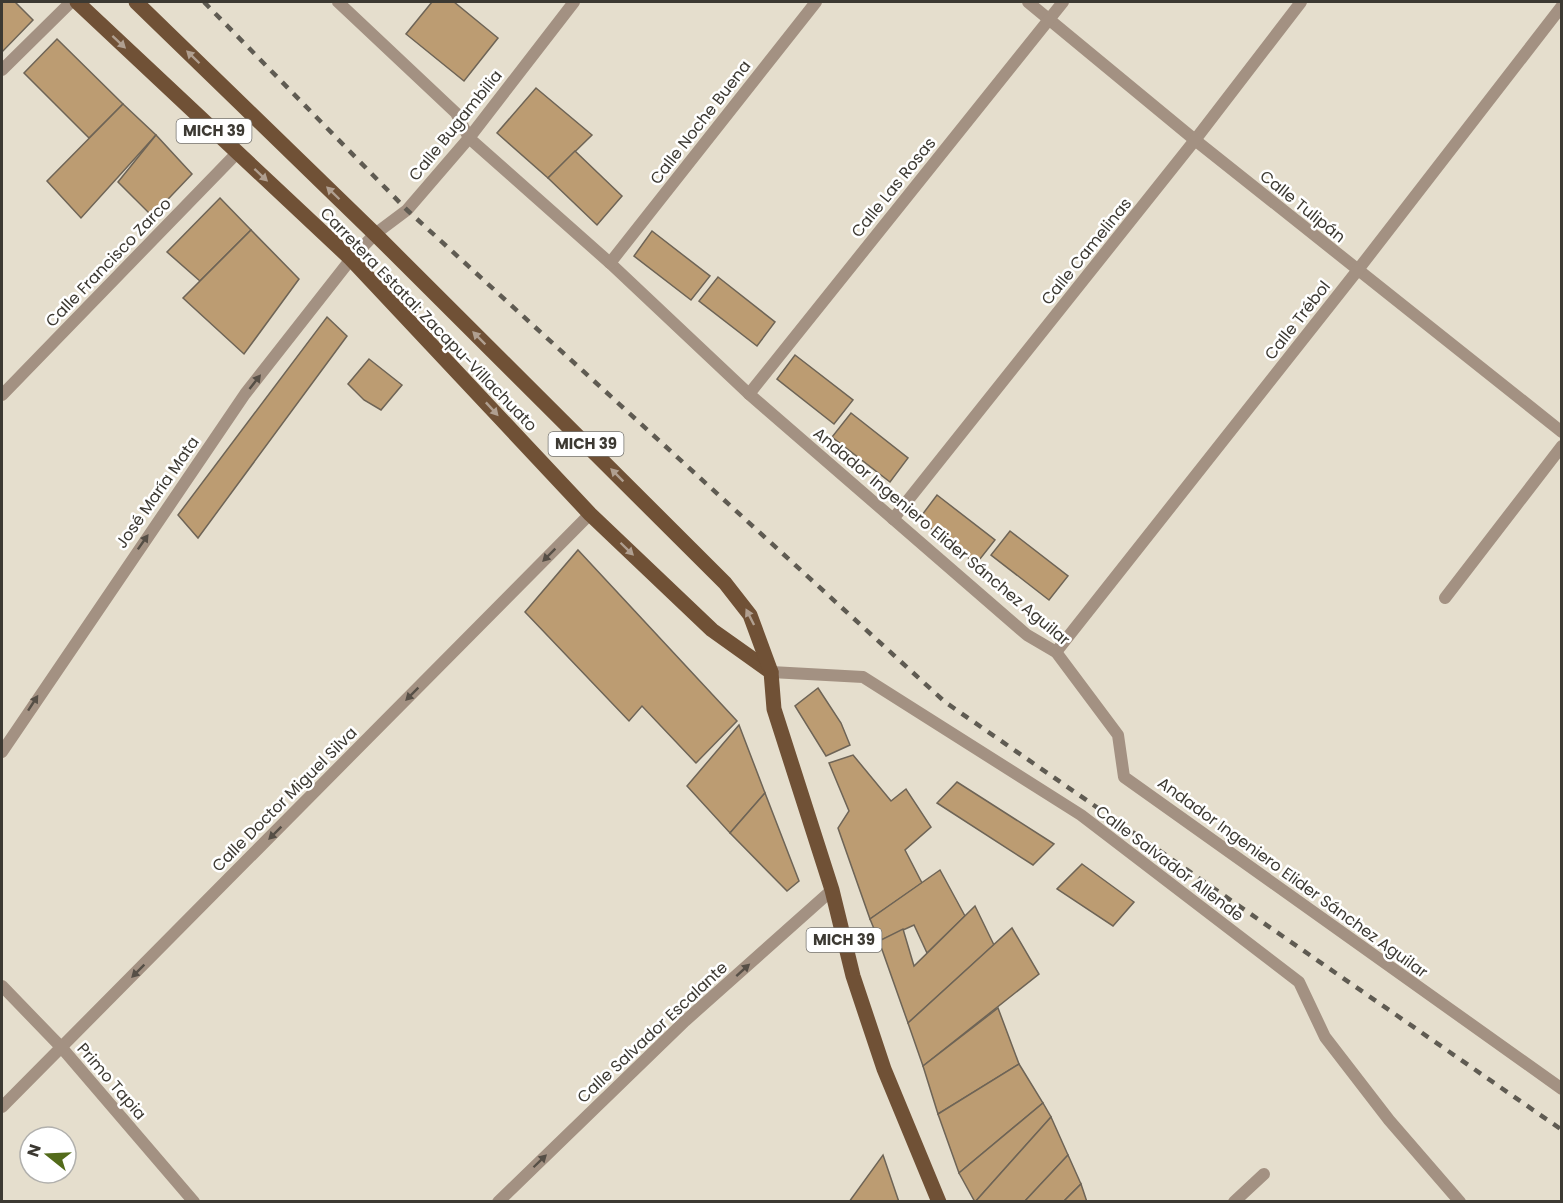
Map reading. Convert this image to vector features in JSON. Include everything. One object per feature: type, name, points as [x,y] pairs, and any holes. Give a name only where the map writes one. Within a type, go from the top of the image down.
[{"type":"main road","name":"Carretera Estatal: Zacapu-Villachuato","points":[[76,2],[351,259],[590,514],[712,630],[771,672]]},
{"type":"main road","name":"MICH 39","points":[[136,2],[375,234],[725,583],[750,615],[771,672],[774,709],[832,890],[853,976],[881,1059],[939,1202]]},
{"type":"street","points":[[2,70],[71,2]]},
{"type":"street","name":"Andador Ingeniero Elider Sánchez Aguilar","points":[[338,2],[456,113],[469,138],[609,263],[749,394],[1027,634],[1056,652],[1118,735],[1124,777],[1562,1089]]},
{"type":"street","name":"Calle Bugambilia","points":[[351,259],[375,234],[407,210],[469,138],[574,2]]},
{"type":"street","name":"Calle Noche Buena","points":[[609,263],[816,2]]},
{"type":"street","name":"Calle Tulipán","points":[[1028,2],[1357,271],[1562,432]]},
{"type":"street","name":"Calle Las Rosas","points":[[749,394],[1063,2]]},
{"type":"street","name":"Calle Camelinas","points":[[893,519],[1195,140],[1301,2]]},
{"type":"street","name":"Calle Trébol","points":[[1056,652],[1357,271],[1562,6]]},
{"type":"street","name":"Calle Francisco Zarco","points":[[2,395],[237,153]]},
{"type":"street","name":"José María Mata","points":[[2,752],[245,394],[351,259]]},
{"type":"street","points":[[1445,598],[1562,446]]},
{"type":"street","name":"Calle Doctor Miguel Silva","points":[[2,1107],[590,514]]},
{"type":"street","name":"Calle Salvador Allende","points":[[771,672],[863,677],[1080,815],[1299,982],[1325,1038],[1389,1120],[1460,1202]]},
{"type":"street","name":"Calle Salvador Escalante","points":[[498,1202],[686,1021],[832,890]]},
{"type":"street","name":"Primo Tapia","points":[[2,986],[62,1048],[194,1202]]},
{"type":"street","points":[[1234,1202],[1264,1174]]},
{"type":"building","points":[[2,2],[15,2],[33,20],[2,52]]},
{"type":"building","points":[[432,2],[454,2],[498,38],[464,81],[406,34]]},
{"type":"building","points":[[57,39],[123,104],[89,138],[24,73]]},
{"type":"building","points":[[536,88],[592,135],[548,178],[497,133]]},
{"type":"building","points":[[123,104],[156,135],[81,218],[47,181]]},
{"type":"building","points":[[156,135],[192,174],[152,216],[118,182]]},
{"type":"building","points":[[575,151],[622,196],[597,225],[548,178]]},
{"type":"building","points":[[220,198],[251,230],[200,281],[167,252]]},
{"type":"building","points":[[251,230],[299,279],[244,354],[183,298]]},
{"type":"building","points":[[652,231],[710,276],[691,300],[634,256]]},
{"type":"building","points":[[718,277],[775,322],[757,346],[699,301]]},
{"type":"building","points":[[327,317],[347,336],[198,538],[178,515]]},
{"type":"building","points":[[795,355],[853,400],[834,424],[777,379]]},
{"type":"building","points":[[369,359],[402,385],[381,410],[364,400],[348,384]]},
{"type":"building","points":[[851,413],[908,458],[890,482],[832,437]]},
{"type":"building","points":[[937,495],[995,540],[976,564],[919,519]]},
{"type":"building","points":[[1010,531],[1068,576],[1049,600],[991,555]]},
{"type":"building","points":[[578,550],[737,721],[696,763],[642,706],[629,721],[525,612]]},
{"type":"building","points":[[818,688],[841,723],[850,745],[826,756],[795,706]]},
{"type":"building","points":[[739,725],[765,793],[730,833],[687,786]]},
{"type":"building","points":[[853,755],[891,801],[906,789],[931,827],[905,850],[922,883],[870,919],[838,828],[849,811],[829,763]]},
{"type":"building","points":[[957,782],[1054,844],[1033,865],[937,803]]},
{"type":"building","points":[[765,793],[799,881],[787,891],[730,833]]},
{"type":"building","points":[[1082,864],[1134,902],[1113,926],[1057,889]]},
{"type":"building","points":[[940,870],[965,916],[927,953],[914,925],[879,941],[870,919]]},
{"type":"building","points":[[975,906],[994,945],[908,1023],[879,941],[903,929],[914,966]]},
{"type":"building","points":[[1012,928],[1039,974],[923,1066],[908,1023]]},
{"type":"building","points":[[998,1008],[1019,1064],[938,1114],[923,1066]]},
{"type":"building","points":[[1019,1064],[1043,1103],[959,1173],[938,1114]]},
{"type":"building","points":[[1043,1103],[1051,1117],[975,1202],[959,1173]]},
{"type":"building","points":[[1051,1117],[1068,1155],[1024,1202],[975,1202]]},
{"type":"building","points":[[883,1155],[899,1202],[849,1202]]},
{"type":"building","points":[[1068,1155],[1081,1184],[1063,1202],[1024,1202]]},
{"type":"building","points":[[1081,1184],[1087,1202],[1063,1202]]},
{"type":"railway","points":[[204,2],[407,210],[945,702],[1562,1130]]}]
